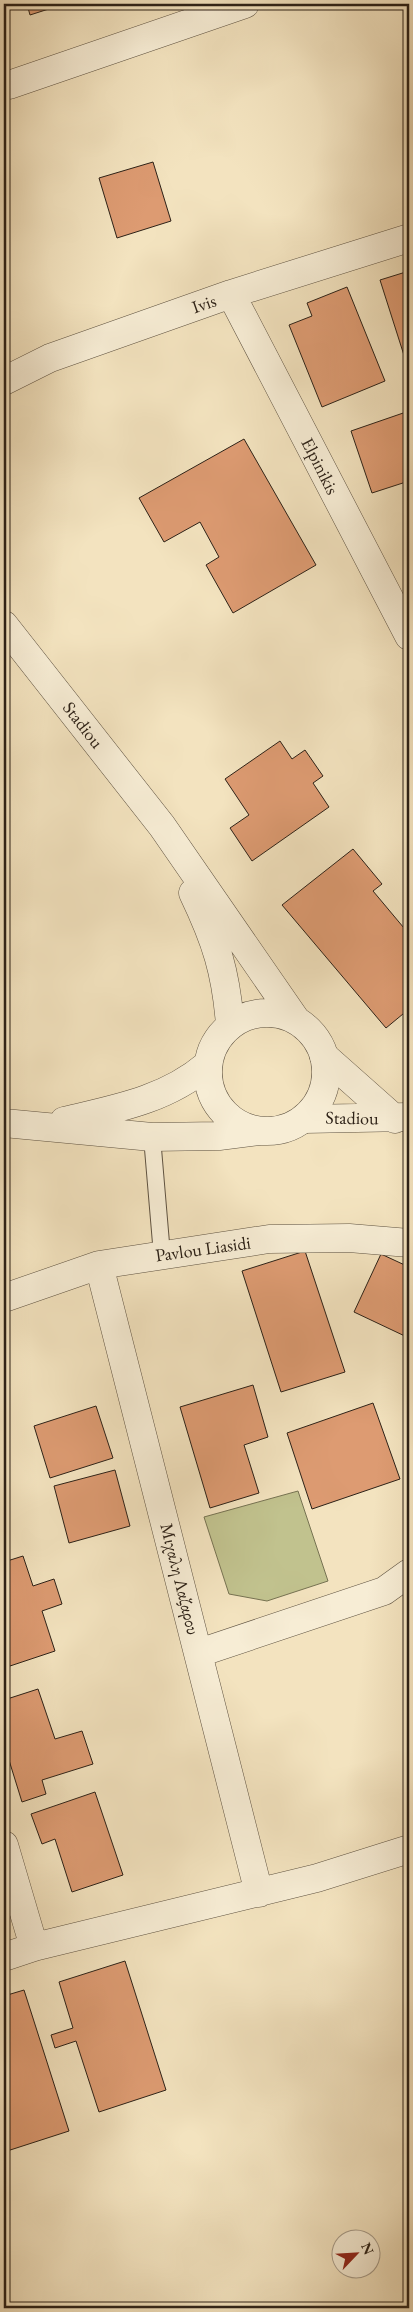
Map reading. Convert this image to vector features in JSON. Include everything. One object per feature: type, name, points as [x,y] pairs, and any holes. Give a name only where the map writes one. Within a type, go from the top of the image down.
[{"type":"street","points":[[4,84],[9,85],[245,4]]},
{"type":"street","name":"Ivis","points":[[4,381],[50,358],[231,294],[409,238]]},
{"type":"street","name":"Elpinikis","points":[[231,294],[409,636]]},
{"type":"street","name":"Stadiou","points":[[4,625],[162,826],[296,1020]]},
{"type":"street","name":"Stadiou","points":[[162,826],[217,947],[227,986],[230,1025]]},
{"type":"street","points":[[4,1123],[152,1137],[219,1136],[283,1130],[304,1119],[319,1101],[326,1079],[324,1056],[313,1035],[296,1020],[273,1012],[251,1014],[230,1025],[215,1043],[207,1065],[209,1088],[220,1109],[237,1124],[260,1131]]},
{"type":"street","name":"Stadiou","points":[[324,1056],[402,1118]]},
{"type":"street","points":[[41,1126],[123,1108],[162,1094],[188,1081],[207,1065]]},
{"type":"street","name":"Stadiou","points":[[304,1119],[330,1117],[402,1118]]},
{"type":"street","name":"Pavlou Liasidi","points":[[4,1298],[99,1265],[269,1239],[349,1238],[409,1244]]},
{"type":"street","name":"Μιχαλη Λαζαρου","points":[[99,1265],[200,1653],[258,1893]]},
{"type":"street","points":[[200,1653],[384,1590],[409,1573]]},
{"type":"street","points":[[4,1845],[34,1947]]},
{"type":"street","points":[[4,1957],[34,1947],[258,1893],[409,1849]]},
{"type":"lane","points":[[152,1137],[162,1255]]},
{"type":"green space","points":[[298,1491],[328,1581],[267,1601],[229,1594],[204,1517]]},
{"type":"building","points":[[4,4],[27,4],[4,11]]},
{"type":"building","points":[[27,4],[57,4],[58,6],[30,15]]},
{"type":"building","points":[[153,162],[171,221],[117,238],[99,178]]},
{"type":"building","points":[[409,271],[409,371],[380,280]]},
{"type":"building","points":[[347,287],[385,381],[322,407],[289,325],[312,316],[307,303]]},
{"type":"building","points":[[409,411],[409,481],[372,493],[351,431]]},
{"type":"building","points":[[244,439],[316,565],[233,613],[206,565],[219,557],[200,522],[164,542],[139,498]]},
{"type":"building","points":[[280,741],[292,759],[305,750],[323,776],[313,783],[329,807],[252,861],[230,828],[249,815],[225,779]]},
{"type":"building","points":[[353,849],[382,884],[373,891],[409,934],[409,1009],[386,1028],[282,905]]},
{"type":"building","points":[[305,1251],[345,1372],[281,1392],[242,1271]]},
{"type":"building","points":[[381,1254],[409,1267],[409,1338],[354,1312]]},
{"type":"building","points":[[4,1371],[8,1383],[4,1385]]},
{"type":"building","points":[[253,1385],[268,1437],[244,1445],[259,1493],[210,1508],[180,1407]]},
{"type":"building","points":[[373,1403],[400,1479],[312,1509],[287,1433]]},
{"type":"building","points":[[96,1406],[113,1458],[50,1478],[34,1426]]},
{"type":"building","points":[[115,1470],[130,1526],[69,1543],[54,1486]]},
{"type":"building","points":[[23,1556],[33,1586],[54,1579],[62,1604],[42,1611],[55,1651],[4,1668],[4,1562]]},
{"type":"building","points":[[38,1689],[55,1739],[82,1731],[93,1764],[42,1780],[46,1794],[22,1802],[4,1744],[4,1700]]},
{"type":"building","points":[[95,1792],[123,1875],[72,1892],[55,1839],[42,1844],[31,1814]]},
{"type":"building","points":[[125,1961],[166,2090],[99,2112],[76,2041],[55,2048],[51,2035],[73,2028],[59,1982]]},
{"type":"building","points":[[24,1990],[69,2131],[4,2152],[4,1996]]}]
